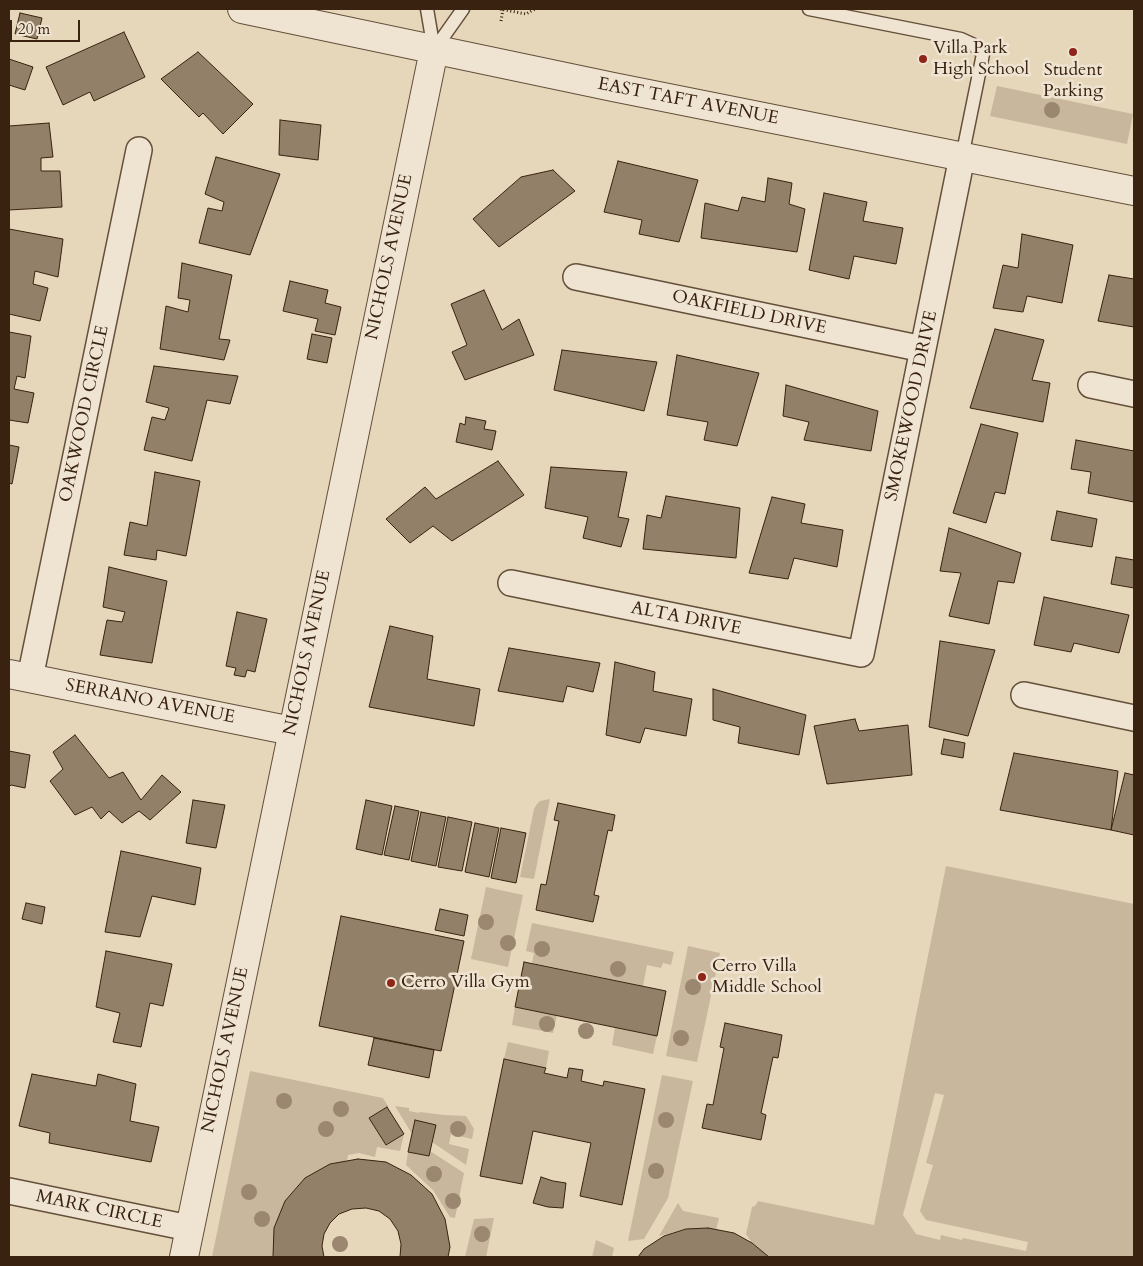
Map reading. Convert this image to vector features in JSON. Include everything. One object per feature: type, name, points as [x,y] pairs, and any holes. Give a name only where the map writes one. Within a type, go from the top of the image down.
[{"type":"street","name":"EAST TAFT AVENUE","points":[[242,9],[434,50],[1134,191]]},
{"type":"street","name":"NICHOLS AVENUE","points":[[184,1257],[434,50]]},
{"type":"street","name":"OAKWOOD CIRCLE","points":[[19,676],[139,150]]},
{"type":"street","name":"SMOKEWOOD DRIVE","points":[[861,654],[962,157]]},
{"type":"street","name":"OAKFIELD DRIVE","points":[[576,277],[923,349]]},
{"type":"street","points":[[1091,385],[1134,394]]},
{"type":"street","name":"ALTA DRIVE","points":[[511,584],[861,654]]},
{"type":"street","name":"SERRANO AVENUE","points":[[19,676],[292,731]]},
{"type":"street","points":[[1024,696],[1134,718]]},
{"type":"street","name":"MARK CIRCLE","points":[[9,1191],[190,1228]]},
{"type":"lane","points":[[427,9],[434,50]]},
{"type":"lane","points":[[434,50],[462,9]]},
{"type":"lane","points":[[809,9],[961,39],[972,44],[983,54],[962,157]]},
{"type":"path","points":[[501,21],[502,9],[526,14],[535,9]]},
{"type":"shaded area","points":[[997,86],[1133,114],[1127,144],[990,116]]},
{"type":"shaded area","points":[[550,799],[534,879],[520,877],[534,809],[540,801]]},
{"type":"shaded area","points":[[946,866],[1134,904],[1134,1257],[769,1257],[752,1243],[746,1234],[752,1207],[758,1201],[874,1225]],"holes":[[[935,1093],[944,1095],[926,1163],[933,1165],[920,1211],[926,1220],[1028,1242],[1026,1251],[963,1238],[962,1240],[941,1235],[940,1240],[916,1234],[903,1215]]]},
{"type":"shaded area","points":[[486,887],[523,895],[508,967],[471,959]]},
{"type":"shaded area","points":[[532,923],[674,952],[671,965],[663,963],[661,968],[647,965],[643,986],[532,963],[534,953],[526,951]]},
{"type":"shaded area","points":[[688,946],[720,953],[697,1062],[666,1056]]},
{"type":"shaded area","points":[[515,1007],[557,1015],[553,1033],[512,1025]]},
{"type":"shaded area","points":[[615,1027],[657,1036],[653,1054],[612,1045]]},
{"type":"shaded area","points":[[508,1042],[549,1051],[546,1068],[504,1059]]},
{"type":"shaded area","points":[[250,1071],[383,1098],[388,1106],[369,1118],[386,1145],[404,1134],[400,1151],[377,1147],[375,1157],[359,1153],[348,1155],[347,1161],[330,1164],[305,1178],[285,1201],[274,1228],[273,1257],[212,1257]]},
{"type":"shaded area","points":[[662,1075],[693,1081],[668,1198],[644,1239],[628,1241]]},
{"type":"shaded area","points":[[395,1106],[409,1108],[409,1111],[419,1113],[466,1116],[474,1129],[472,1139],[451,1134],[449,1144],[469,1149],[466,1165],[432,1142],[412,1134]]},
{"type":"shaded area","points":[[430,1151],[464,1173],[455,1218],[450,1217],[433,1190],[406,1165],[408,1152],[428,1156]]},
{"type":"shaded area","points":[[678,1203],[683,1211],[719,1218],[716,1230],[708,1228],[686,1229],[659,1236]]},
{"type":"shaded area","points":[[494,1218],[486,1257],[465,1257],[474,1219]]},
{"type":"shaded area","points":[[596,1240],[614,1248],[612,1257],[592,1257]]},
{"type":"building","points":[[20,13],[42,18],[37,39],[15,34]]},
{"type":"building","points":[[124,32],[145,77],[94,101],[90,92],[63,105],[46,67]]},
{"type":"building","points":[[198,52],[253,104],[223,134],[203,113],[199,117],[161,79]]},
{"type":"building","points":[[9,59],[33,67],[25,90],[9,85]]},
{"type":"building","points":[[280,120],[321,125],[318,160],[279,155]]},
{"type":"building","points":[[49,123],[53,157],[41,158],[41,171],[60,171],[62,207],[9,210],[9,126]]},
{"type":"building","points":[[216,157],[280,174],[250,255],[199,243],[208,208],[222,211],[224,202],[205,194]]},
{"type":"building","points":[[618,161],[698,180],[679,242],[639,234],[642,220],[604,212]]},
{"type":"building","points":[[553,170],[575,191],[499,247],[473,219],[521,177]]},
{"type":"building","points":[[768,178],[792,183],[789,204],[805,209],[797,252],[701,238],[705,203],[738,211],[742,197],[765,202]]},
{"type":"building","points":[[824,193],[867,202],[863,221],[903,228],[896,264],[854,256],[849,279],[809,270]]},
{"type":"building","points":[[9,229],[63,239],[58,277],[35,271],[33,284],[48,288],[40,321],[9,314]]},
{"type":"building","points":[[1022,234],[1073,245],[1062,303],[1027,296],[1023,312],[993,308],[1003,265],[1018,268]]},
{"type":"building","points":[[182,263],[232,275],[219,339],[230,340],[224,360],[160,349],[166,306],[188,312],[190,300],[178,298]]},
{"type":"building","points":[[1109,275],[1134,279],[1134,327],[1098,321]]},
{"type":"building","points":[[290,281],[328,290],[325,303],[341,307],[335,335],[315,331],[318,319],[283,311]]},
{"type":"building","points":[[484,290],[502,330],[519,319],[534,355],[465,380],[452,352],[467,345],[451,304]]},
{"type":"building","points":[[995,329],[1044,340],[1032,380],[1050,383],[1043,422],[970,408]]},
{"type":"building","points":[[9,332],[31,336],[25,378],[17,376],[14,389],[34,393],[28,423],[9,420]]},
{"type":"building","points":[[312,334],[332,338],[327,363],[307,359]]},
{"type":"building","points":[[562,350],[657,362],[644,411],[554,390]]},
{"type":"building","points":[[677,355],[759,373],[737,446],[704,440],[708,422],[667,415]]},
{"type":"building","points":[[154,366],[238,376],[230,404],[207,400],[192,461],[144,450],[152,417],[165,420],[169,408],[146,402]]},
{"type":"building","points":[[786,385],[878,411],[871,451],[804,440],[809,422],[783,416]]},
{"type":"building","points":[[466,417],[486,421],[484,429],[496,431],[492,450],[456,442],[460,423],[465,425]]},
{"type":"building","points":[[981,424],[1018,433],[1005,494],[995,492],[986,523],[953,513]]},
{"type":"building","points":[[1076,440],[1134,451],[1134,502],[1088,493],[1091,472],[1071,469]]},
{"type":"building","points":[[9,445],[19,447],[12,484],[9,483]]},
{"type":"building","points":[[498,461],[524,495],[452,541],[433,526],[410,543],[386,519],[425,487],[436,499]]},
{"type":"building","points":[[551,467],[627,472],[618,517],[629,519],[621,547],[583,538],[588,517],[545,508]]},
{"type":"building","points":[[155,472],[200,481],[186,556],[157,550],[156,560],[124,555],[130,522],[147,526]]},
{"type":"building","points":[[666,496],[740,508],[736,558],[643,549],[647,515],[661,518]]},
{"type":"building","points":[[772,497],[805,504],[801,523],[843,530],[837,567],[794,558],[788,579],[749,573]]},
{"type":"building","points":[[1057,511],[1097,519],[1092,547],[1051,540]]},
{"type":"building","points":[[949,528],[1021,553],[1014,583],[998,581],[989,624],[949,616],[961,573],[940,571]]},
{"type":"building","points":[[1116,557],[1134,560],[1134,588],[1111,584]]},
{"type":"building","points":[[109,567],[167,581],[152,663],[100,655],[107,620],[122,622],[125,612],[103,607]]},
{"type":"building","points":[[1044,597],[1129,615],[1119,653],[1074,643],[1071,652],[1034,645]]},
{"type":"building","points":[[237,612],[267,619],[255,672],[247,670],[245,677],[234,675],[236,668],[226,666]]},
{"type":"building","points":[[390,626],[433,636],[427,679],[480,689],[474,726],[369,707]]},
{"type":"building","points":[[940,641],[995,650],[968,736],[929,727]]},
{"type":"building","points":[[509,648],[600,663],[593,692],[567,686],[563,702],[498,691]]},
{"type":"building","points":[[615,662],[655,672],[653,691],[692,699],[686,736],[645,728],[640,743],[606,735]]},
{"type":"building","points":[[713,689],[806,715],[799,755],[738,743],[740,727],[713,720]]},
{"type":"building","points":[[855,719],[859,731],[908,725],[912,775],[827,784],[814,726]]},
{"type":"building","points":[[75,735],[109,778],[123,772],[141,800],[162,775],[181,792],[150,820],[139,811],[122,823],[109,811],[101,819],[92,807],[75,815],[50,781],[63,769],[53,752]]},
{"type":"building","points":[[944,739],[965,743],[963,758],[941,754]]},
{"type":"building","points":[[9,751],[30,755],[25,788],[11,785],[9,787]]},
{"type":"building","points":[[1014,753],[1118,771],[1111,830],[1000,810]]},
{"type":"building","points":[[1125,773],[1134,775],[1134,835],[1111,830]]},
{"type":"building","points":[[193,800],[225,805],[216,848],[186,843]]},
{"type":"building","points":[[366,800],[392,806],[382,855],[356,849]]},
{"type":"building","points":[[558,803],[615,815],[612,831],[608,830],[594,895],[599,896],[593,922],[536,910],[541,884],[546,885],[559,821],[554,820]]},
{"type":"building","points":[[395,806],[419,811],[409,860],[384,855]]},
{"type":"building","points":[[421,812],[446,817],[436,866],[411,861]]},
{"type":"building","points":[[448,817],[472,822],[462,871],[438,867]]},
{"type":"building","points":[[475,823],[499,828],[489,877],[465,872]]},
{"type":"building","points":[[501,828],[526,833],[516,883],[491,878]]},
{"type":"building","points":[[121,851],[201,868],[195,905],[152,896],[140,937],[105,932]]},
{"type":"building","points":[[26,903],[45,907],[42,924],[22,919]]},
{"type":"building","points":[[440,909],[468,915],[464,936],[435,930]]},
{"type":"building","name":"Cerro Villa Gym","points":[[341,916],[464,941],[441,1051],[319,1026]]},
{"type":"building","points":[[106,951],[172,964],[163,1006],[150,1003],[141,1047],[113,1042],[120,1013],[96,1007]]},
{"type":"building","points":[[524,962],[666,991],[657,1036],[515,1007]]},
{"type":"building","points":[[725,1023],[782,1035],[778,1058],[773,1057],[761,1113],[766,1115],[761,1140],[702,1128],[707,1104],[713,1105],[724,1048],[720,1047]]},
{"type":"building","points":[[374,1038],[434,1050],[429,1078],[368,1065]]},
{"type":"building","points":[[504,1059],[546,1068],[544,1073],[567,1078],[569,1068],[583,1070],[581,1081],[603,1086],[604,1081],[645,1089],[622,1205],[580,1196],[591,1143],[533,1131],[522,1184],[480,1176]]},
{"type":"building","points":[[32,1074],[96,1086],[98,1074],[136,1084],[130,1121],[159,1127],[151,1162],[49,1143],[50,1133],[19,1126]]},
{"type":"building","points":[[387,1107],[404,1134],[386,1145],[369,1118]]},
{"type":"building","points":[[415,1120],[436,1125],[429,1156],[408,1152]]},
{"type":"building","points":[[358,1159],[386,1162],[411,1175],[432,1194],[445,1219],[450,1247],[448,1257],[400,1257],[401,1244],[398,1231],[390,1219],[379,1211],[366,1208],[352,1209],[339,1214],[330,1223],[324,1234],[322,1246],[324,1257],[273,1257],[274,1228],[285,1201],[305,1178],[330,1164]]},
{"type":"building","points":[[541,1177],[566,1183],[563,1208],[533,1203]]},
{"type":"building","points":[[708,1228],[734,1233],[752,1243],[769,1257],[638,1257],[644,1249],[664,1236],[686,1229]]},
{"type":"place","name":"Student Parking","points":[[1073,52]]},
{"type":"place","name":"Villa Park High School","points":[[923,59]]},
{"type":"place","name":"Cerro Villa Middle School","points":[[702,977]]},
{"type":"place","name":"Cerro Villa Gym","points":[[391,983]]}]
